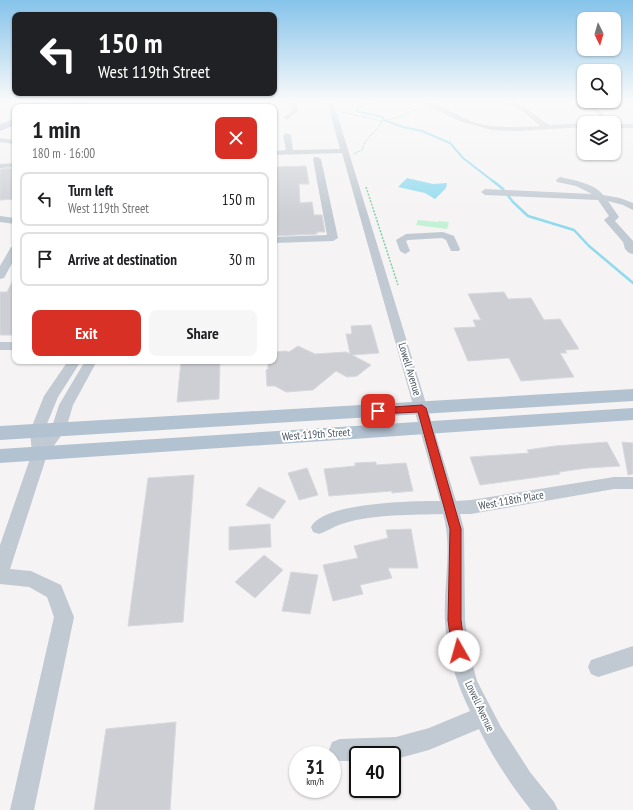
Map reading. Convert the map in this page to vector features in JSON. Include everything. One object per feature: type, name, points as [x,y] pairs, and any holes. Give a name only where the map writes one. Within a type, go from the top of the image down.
[{"type":"main road","name":"West 119th Street","points":[[0,433],[633,395]]},
{"type":"main road","name":"West 119th Street","points":[[0,456],[633,414]]},
{"type":"street","points":[[288,139],[290,153]]},
{"type":"street","name":"Lowell Avenue","points":[[341,139],[422,408],[456,529],[455,620],[459,651],[468,684],[493,735],[522,780],[546,810]]},
{"type":"street","points":[[0,140],[12,142]]},
{"type":"street","points":[[277,153],[345,151]]},
{"type":"street","points":[[277,240],[333,238],[317,159]]},
{"type":"street","points":[[0,166],[12,165]]},
{"type":"street","points":[[560,180],[596,191],[601,198],[601,201],[614,217],[609,220],[628,240],[629,247],[633,250]]},
{"type":"street","points":[[485,192],[601,198],[620,201],[630,204],[633,207]]},
{"type":"street","points":[[0,219],[12,221]]},
{"type":"street","points":[[405,251],[401,240],[406,237],[443,235],[450,238],[455,248]]},
{"type":"street","points":[[0,276],[12,254]]},
{"type":"street","points":[[0,346],[12,346]]},
{"type":"street","points":[[40,453],[37,431],[50,396],[73,364]]},
{"type":"street","points":[[0,571],[40,453],[59,429],[68,400],[89,364]]},
{"type":"street","name":"West 118th Place","points":[[319,527],[340,517],[358,513],[411,508],[450,508],[491,505],[523,498],[614,483],[633,483]]},
{"type":"street","points":[[0,576],[31,579],[54,591],[64,617],[22,810]]},
{"type":"street","points":[[598,667],[633,656]]},
{"type":"street","points":[[341,750],[379,750],[396,748],[420,741],[483,717]]},
{"type":"path","points":[[357,160],[355,153],[362,150],[362,144],[365,139]]},
{"type":"path","points":[[364,182],[398,285]]},
{"type":"green space","points":[[418,220],[449,222],[447,229],[416,225]]},
{"type":"water","points":[[407,178],[433,184],[447,183],[446,188],[435,199],[425,193],[398,187]]},
{"type":"building","points":[[306,166],[309,184],[299,184],[300,203],[312,202],[314,215],[322,215],[325,232],[317,232],[317,234],[277,236],[277,167]]},
{"type":"building","points":[[12,168],[12,199],[0,200],[0,169]]},
{"type":"building","points":[[12,282],[12,335],[0,335],[0,292],[7,292]]},
{"type":"building","points":[[504,292],[508,299],[531,298],[544,320],[560,319],[579,349],[565,350],[567,353],[560,353],[574,377],[521,381],[509,358],[468,361],[454,328],[476,327],[473,320],[481,320],[468,294]]},
{"type":"building","points":[[371,325],[379,353],[352,355],[371,365],[357,376],[347,377],[336,371],[313,390],[286,392],[275,386],[267,386],[266,370],[268,369],[268,364],[277,364],[277,352],[289,352],[298,346],[315,354],[346,352],[350,354],[346,334],[352,334],[351,326]]},
{"type":"building","points":[[181,364],[220,364],[219,399],[177,402]]},
{"type":"building","points":[[607,442],[620,466],[588,468],[559,472],[560,474],[480,485],[470,457],[529,453],[527,450]]},
{"type":"building","points":[[622,442],[633,443],[633,474],[628,475]]},
{"type":"building","points":[[376,462],[376,465],[406,463],[413,491],[392,493],[392,491],[329,496],[324,469],[355,466],[355,463]]},
{"type":"building","points":[[307,468],[318,495],[299,500],[288,473]]},
{"type":"building","points":[[194,475],[183,622],[128,626],[148,478]]},
{"type":"building","points":[[259,487],[286,501],[273,519],[246,505]]},
{"type":"building","points":[[270,524],[271,547],[229,550],[229,527]]},
{"type":"building","points":[[411,529],[418,568],[388,568],[392,578],[360,585],[363,594],[333,601],[323,565],[358,558],[354,546],[388,538],[386,530]]},
{"type":"building","points":[[264,555],[283,570],[255,598],[235,582]]},
{"type":"building","points":[[291,572],[318,575],[310,614],[282,611]]},
{"type":"building","points":[[176,722],[170,810],[94,810],[106,729]]},
{"type":"waterway","points":[[440,139],[450,143],[463,158],[494,182]]},
{"type":"waterway","points":[[493,181],[503,189],[513,202],[528,216],[574,230],[589,246],[633,283]]},
{"type":"route","points":[[378,411],[422,408],[456,529],[455,620],[459,651]]}]
